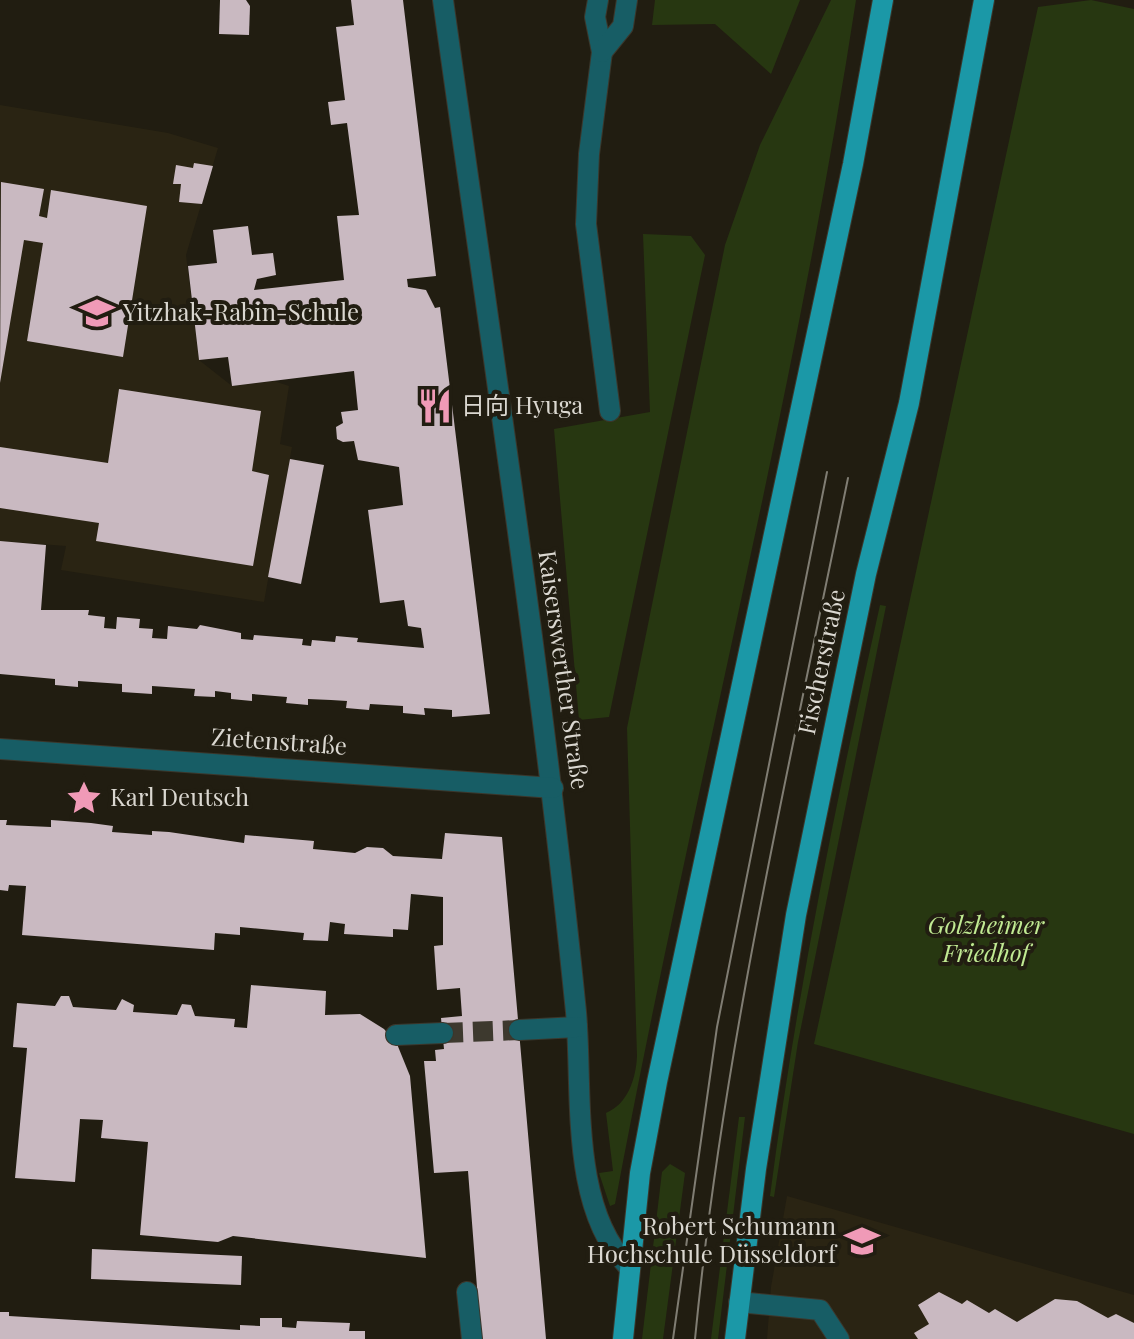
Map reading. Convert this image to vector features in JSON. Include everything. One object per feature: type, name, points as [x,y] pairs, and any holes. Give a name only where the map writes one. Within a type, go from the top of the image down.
[{"type":"main road","points":[[623,1339],[628,1266],[657,1082],[850,179],[883,0]]},
{"type":"main road","name":"Fischerstraße","points":[[735,1339],[756,1169],[796,915],[866,574],[909,403],[984,0]]},
{"type":"street","name":"Kaiserswerther Straße","points":[[443,0],[553,788],[577,1027],[583,1141],[590,1186],[613,1250],[628,1266]]},
{"type":"street","points":[[598,0],[595,17],[602,52],[589,154],[586,224],[610,411]]},
{"type":"street","points":[[602,52],[623,26],[627,0]]},
{"type":"street","name":"Zietenstraße","points":[[0,749],[553,788]]},
{"type":"street","points":[[519,1030],[577,1027]]},
{"type":"street","points":[[396,1035],[443,1033]]},
{"type":"street","points":[[467,1292],[472,1339]]},
{"type":"street","points":[[739,1302],[820,1310],[839,1339]]},
{"type":"shaded area","name":"Yitzhak-Rabin-Schule","points":[[0,105],[168,133],[218,148],[186,255],[199,360],[232,386],[274,381],[289,386],[280,444],[292,447],[264,602],[61,570],[66,546],[0,541]]},
{"type":"shaded area","name":"Robert Schumann Hochschule Düsseldorf","points":[[787,1196],[1134,1295],[1134,1339],[767,1339],[771,1287]]},
{"type":"green space","points":[[655,0],[800,0],[771,74],[715,24],[652,25]]},
{"type":"green space","points":[[831,0],[856,0],[831,152],[772,453],[644,1053],[615,1204],[610,1206],[599,1173],[613,1171],[606,1113],[625,1097],[635,1073],[637,1056],[627,728],[725,245],[760,145]]},
{"type":"green space","name":"Golzheimer Friedhof","points":[[1091,0],[1134,9],[1134,1134],[814,1044],[1038,7]]},
{"type":"green space","points":[[643,234],[691,236],[705,255],[609,717],[579,720],[554,429],[650,412]]},
{"type":"green space","points":[[880,605],[886,606],[798,1042],[774,1197],[770,1196],[780,1122],[805,973]]},
{"type":"green space","points":[[739,1117],[745,1117],[718,1339],[711,1339]]},
{"type":"green space","points":[[670,1164],[685,1173],[663,1339],[642,1339],[662,1172]]},
{"type":"building","points":[[220,0],[246,0],[250,6],[249,35],[219,34]]},
{"type":"building","points":[[351,0],[403,0],[436,276],[407,279],[408,287],[426,290],[435,308],[440,307],[490,714],[452,717],[452,710],[424,708],[425,715],[403,713],[403,706],[370,704],[369,710],[346,708],[347,701],[308,699],[308,705],[286,703],[287,697],[252,694],[252,701],[231,699],[231,693],[215,691],[215,697],[194,696],[195,689],[152,686],[152,694],[122,692],[122,684],[78,681],[78,687],[55,685],[55,679],[0,674],[0,541],[46,545],[41,610],[89,610],[88,615],[105,617],[104,628],[116,629],[117,617],[140,619],[139,628],[153,629],[152,638],[167,639],[168,626],[197,629],[200,625],[241,633],[241,639],[253,640],[254,635],[303,639],[302,645],[311,646],[312,640],[335,642],[336,636],[358,638],[357,642],[424,648],[421,628],[408,626],[404,600],[380,603],[368,510],[403,505],[399,467],[358,460],[354,441],[337,439],[336,427],[343,423],[341,412],[358,410],[354,371],[232,386],[228,357],[199,360],[188,266],[217,263],[213,230],[248,226],[252,255],[273,253],[276,275],[257,279],[254,290],[344,280],[337,216],[359,215],[347,123],[331,125],[328,102],[345,100],[336,27],[354,25]]},
{"type":"building","points":[[194,163],[213,166],[202,204],[179,202],[181,184],[173,184],[176,165],[193,168]]},
{"type":"building","points":[[1,182],[44,189],[39,216],[47,218],[51,190],[147,206],[123,357],[27,341],[43,243],[24,240],[0,383]]},
{"type":"building","points":[[119,389],[261,411],[252,471],[269,475],[253,566],[96,541],[99,523],[0,508],[0,447],[108,463]]},
{"type":"building","points":[[290,459],[324,465],[301,584],[268,577]]},
{"type":"building","points":[[0,820],[7,820],[6,825],[51,827],[51,820],[91,823],[113,826],[112,832],[152,835],[152,831],[169,832],[244,843],[245,835],[314,841],[313,849],[355,853],[367,847],[383,848],[393,856],[442,859],[445,833],[502,837],[546,1339],[481,1339],[468,1171],[434,1173],[424,1061],[436,1061],[435,1050],[444,1049],[441,1018],[462,1016],[460,988],[437,990],[434,946],[443,945],[443,897],[411,894],[408,930],[393,929],[393,937],[344,934],[345,924],[330,922],[328,941],[303,940],[304,933],[240,927],[240,935],[215,933],[214,950],[22,935],[26,886],[9,885],[8,891],[0,890]]},
{"type":"building","points":[[251,985],[326,991],[325,1015],[360,1014],[384,1029],[397,1044],[410,1076],[426,1258],[233,1236],[218,1242],[140,1235],[148,1142],[101,1138],[103,1120],[80,1119],[75,1182],[15,1178],[27,1048],[13,1047],[17,1003],[55,1006],[61,996],[69,996],[73,1007],[116,1010],[122,999],[134,1005],[133,1012],[177,1015],[182,1004],[191,1005],[195,1016],[235,1019],[234,1027],[247,1028]]},
{"type":"building","points":[[92,1249],[242,1256],[241,1285],[91,1279]]},
{"type":"building","points":[[939,1292],[962,1304],[967,1300],[989,1313],[995,1309],[1017,1322],[1055,1299],[1077,1301],[1108,1318],[1116,1314],[1134,1323],[1134,1339],[918,1339],[914,1333],[929,1324],[918,1305]]},
{"type":"building","points":[[0,1312],[9,1312],[9,1316],[240,1330],[240,1325],[260,1326],[260,1318],[282,1318],[282,1327],[296,1328],[297,1321],[350,1323],[349,1331],[365,1331],[365,1339],[0,1339]]},
{"type":"tunnel","points":[[443,1033],[519,1030]]},
{"type":"tram line","points":[[673,1339],[717,1027],[827,472]]},
{"type":"tram line","points":[[695,1339],[707,1230],[740,1014],[848,478]]},
{"type":"place","name":"Yitzhak-Rabin-Schule","points":[[97,313]]},
{"type":"place","name":"日向 Hyuga","points":[[435,406]]},
{"type":"place","name":"Karl Deutsch","points":[[84,798]]},
{"type":"place","name":"Robert Schumann Hochschule Düsseldorf","points":[[862,1241]]}]
